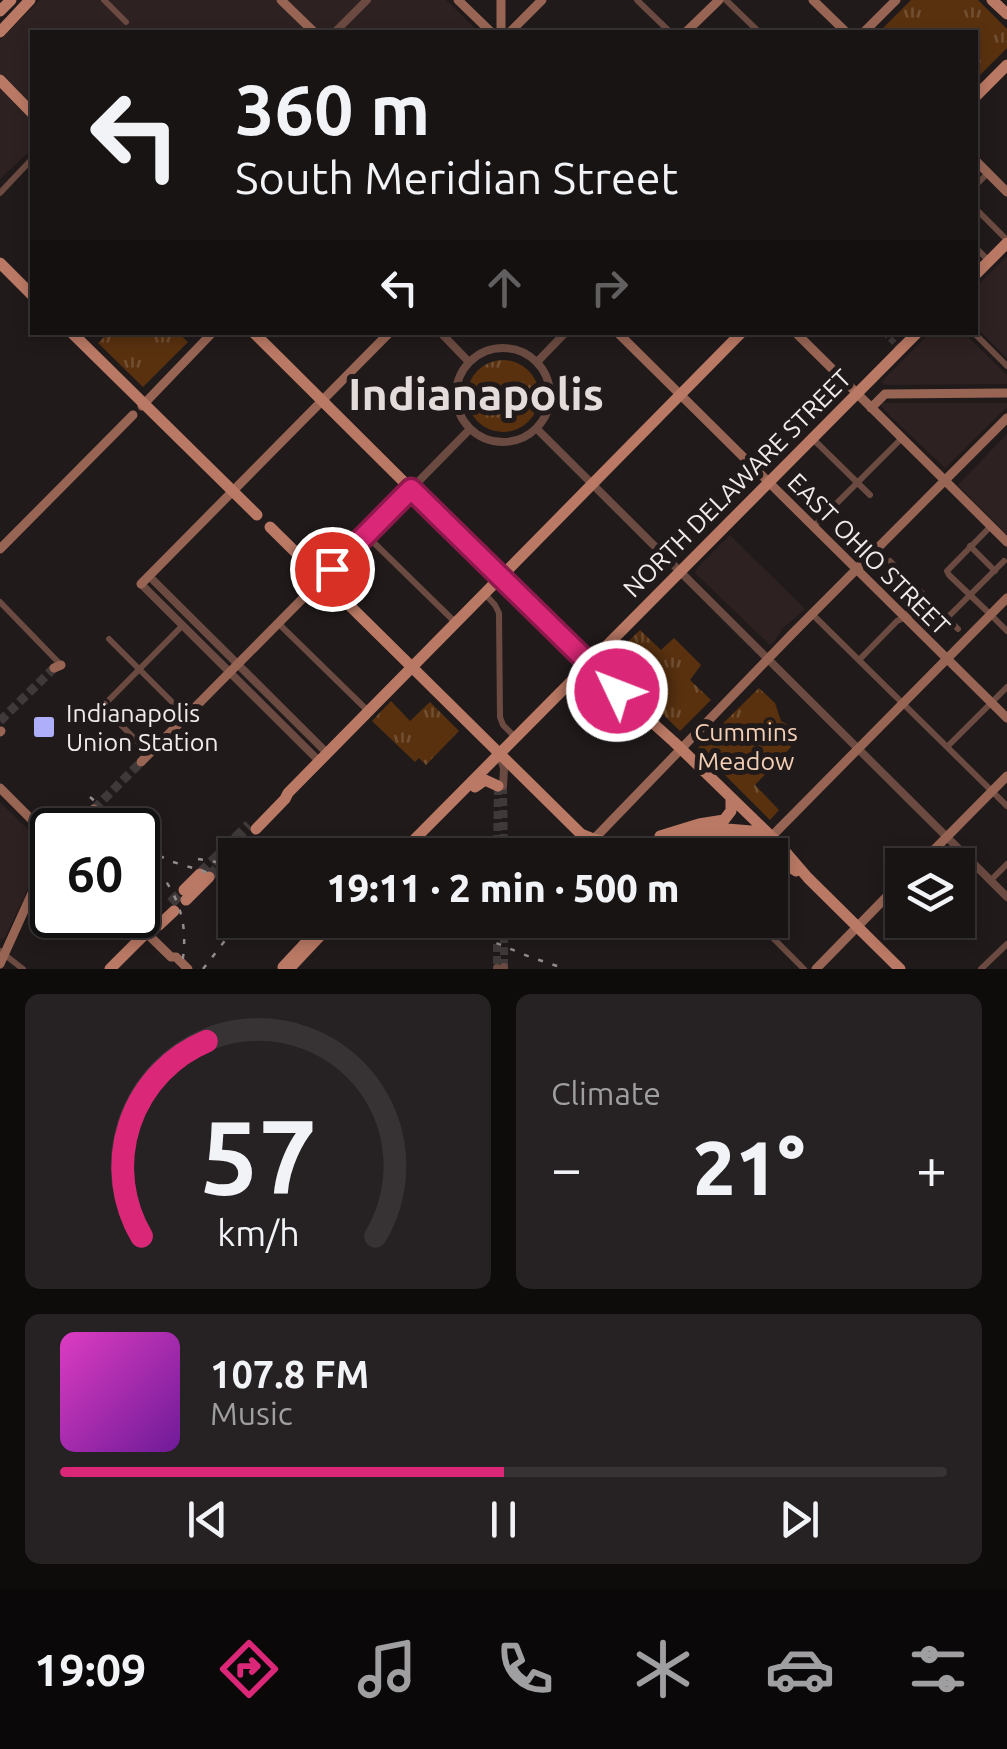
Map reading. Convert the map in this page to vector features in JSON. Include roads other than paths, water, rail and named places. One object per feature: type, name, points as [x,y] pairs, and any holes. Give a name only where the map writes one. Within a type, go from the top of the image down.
[{"type":"main road","points":[[0,11],[11,0]]},
{"type":"main road","points":[[0,32],[30,0]]},
{"type":"main road","points":[[280,0],[312,30]]},
{"type":"main road","points":[[458,0],[489,30]]},
{"type":"main road","points":[[501,0],[501,30]]},
{"type":"main road","points":[[512,30],[542,0]]},
{"type":"main road","points":[[688,30],[722,0]]},
{"type":"main road","points":[[813,0],[844,30]]},
{"type":"main road","points":[[866,30],[896,0]]},
{"type":"main road","points":[[992,0],[1007,14]]},
{"type":"main road","points":[[978,94],[1007,65]]},
{"type":"main road","points":[[0,80],[30,111]]},
{"type":"main road","points":[[978,163],[1007,192]]},
{"type":"main road","points":[[978,272],[1007,241]]},
{"type":"main road","points":[[0,263],[30,292]]},
{"type":"main road","points":[[74,335],[138,410],[257,515]]},
{"type":"main road","points":[[0,550],[210,335]]},
{"type":"main road","points":[[255,335],[588,665],[732,799],[756,838]]},
{"type":"main road","points":[[141,584],[387,335]]},
{"type":"main road","name":"EAST OHIO STREET","points":[[620,335],[1007,718]]},
{"type":"main road","points":[[253,827],[285,799],[739,335]]},
{"type":"main road","points":[[797,335],[1007,542]]},
{"type":"main road","name":"NORTH DELAWARE STREET","points":[[440,814],[915,335]]},
{"type":"main road","points":[[871,380],[885,394],[1006,394]]},
{"type":"main road","points":[[871,408],[885,394]]},
{"type":"main road","points":[[596,838],[1007,418]]},
{"type":"main road","points":[[141,762],[411,489]]},
{"type":"main road","points":[[270,527],[568,823],[590,838]]},
{"type":"main road","points":[[769,838],[946,658],[993,617],[1007,598]]},
{"type":"main road","points":[[935,848],[1007,776]]},
{"type":"main road","points":[[416,838],[483,780],[501,786],[523,778]]},
{"type":"main road","points":[[3,795],[30,820]]},
{"type":"main road","points":[[654,838],[724,820],[731,811],[732,799]]},
{"type":"main road","points":[[660,836],[715,828],[756,830],[764,832],[763,838]]},
{"type":"main road","points":[[788,864],[808,878],[900,969]]},
{"type":"main road","points":[[185,895],[204,875]]},
{"type":"main road","points":[[1,957],[30,897]]},
{"type":"main road","points":[[816,969],[885,900]]},
{"type":"main road","points":[[160,922],[172,907]]},
{"type":"main road","points":[[110,969],[140,938]]},
{"type":"main road","points":[[156,938],[178,969]]},
{"type":"main road","points":[[286,969],[318,938]]},
{"type":"main road","points":[[171,957],[188,969]]},
{"type":"street","points":[[104,0],[126,22]]},
{"type":"street","points":[[337,30],[367,0]]},
{"type":"street","points":[[637,0],[668,30]]},
{"type":"street","points":[[722,0],[757,30]]},
{"type":"street","points":[[0,192],[30,162]]},
{"type":"street","points":[[978,183],[988,173]]},
{"type":"street","points":[[978,211],[1007,241]]},
{"type":"street","points":[[978,250],[989,261]]},
{"type":"street","points":[[443,335],[469,362]]},
{"type":"street","points":[[536,362],[563,335]]},
{"type":"street","points":[[976,335],[1007,366]]},
{"type":"street","points":[[507,348],[523,352],[536,362],[547,378],[550,396],[545,418],[537,429],[522,439],[503,443],[484,439],[470,429],[459,414],[456,395],[459,378],[469,362],[484,352],[507,348]]},
{"type":"street","points":[[411,489],[470,429]]},
{"type":"street","points":[[537,429],[1007,897]]},
{"type":"street","points":[[813,527],[902,438]]},
{"type":"street","points":[[813,439],[870,495]]},
{"type":"street","points":[[990,526],[947,571],[1007,630]]},
{"type":"street","points":[[369,531],[455,622]]},
{"type":"street","points":[[970,546],[995,570]]},
{"type":"street","points":[[890,561],[958,628]]},
{"type":"street","points":[[947,618],[1004,561]]},
{"type":"street","points":[[150,576],[323,757]]},
{"type":"street","points":[[141,584],[234,668]]},
{"type":"street","points":[[484,593],[499,614],[500,717],[516,738]]},
{"type":"street","points":[[860,659],[896,621],[926,597]]},
{"type":"street","points":[[0,602],[58,667]]},
{"type":"street","points":[[812,614],[1007,806]]},
{"type":"street","points":[[278,624],[368,711]]},
{"type":"street","points":[[150,753],[104,705],[183,625]]},
{"type":"street","points":[[108,639],[186,716]]},
{"type":"street","points":[[948,747],[1007,687]]},
{"type":"street","points":[[500,755],[504,768],[501,786]]},
{"type":"street","points":[[991,880],[1007,864]]},
{"type":"street","points":[[773,938],[804,969]]},
{"type":"street","points":[[988,967],[1007,944]]},
{"type":"street","points":[[1,957],[23,969]]},
{"type":"tunnel","points":[[887,335],[900,349]]},
{"type":"tunnel","points":[[0,721],[54,668]]},
{"type":"tunnel","points":[[95,808],[141,762]]},
{"type":"tunnel","points":[[497,838],[498,786]]},
{"type":"tunnel","points":[[503,786],[504,838]]},
{"type":"tunnel","points":[[200,874],[249,825]]},
{"type":"tunnel","points":[[209,877],[218,868]]},
{"type":"tunnel","points":[[171,903],[184,890]]},
{"type":"tunnel","points":[[497,938],[497,968]]},
{"type":"tunnel","points":[[504,938],[504,967]]},
{"type":"railway","points":[[90,797],[103,808]]},
{"type":"railway","points":[[160,856],[218,876]]},
{"type":"railway","points":[[198,859],[218,862]]},
{"type":"railway","points":[[160,874],[182,917],[181,969]]},
{"type":"railway","points":[[203,969],[227,938]]},
{"type":"railway","points":[[484,938],[566,969]]},
{"type":"place","name":"Indianapolis Union Station","points":[[44,727]]},
{"type":"district","name":"Indianapolis","points":[[476,393]]},
{"type":"park label","name":"Cummins Meadow","points":[[746,746]]}]
